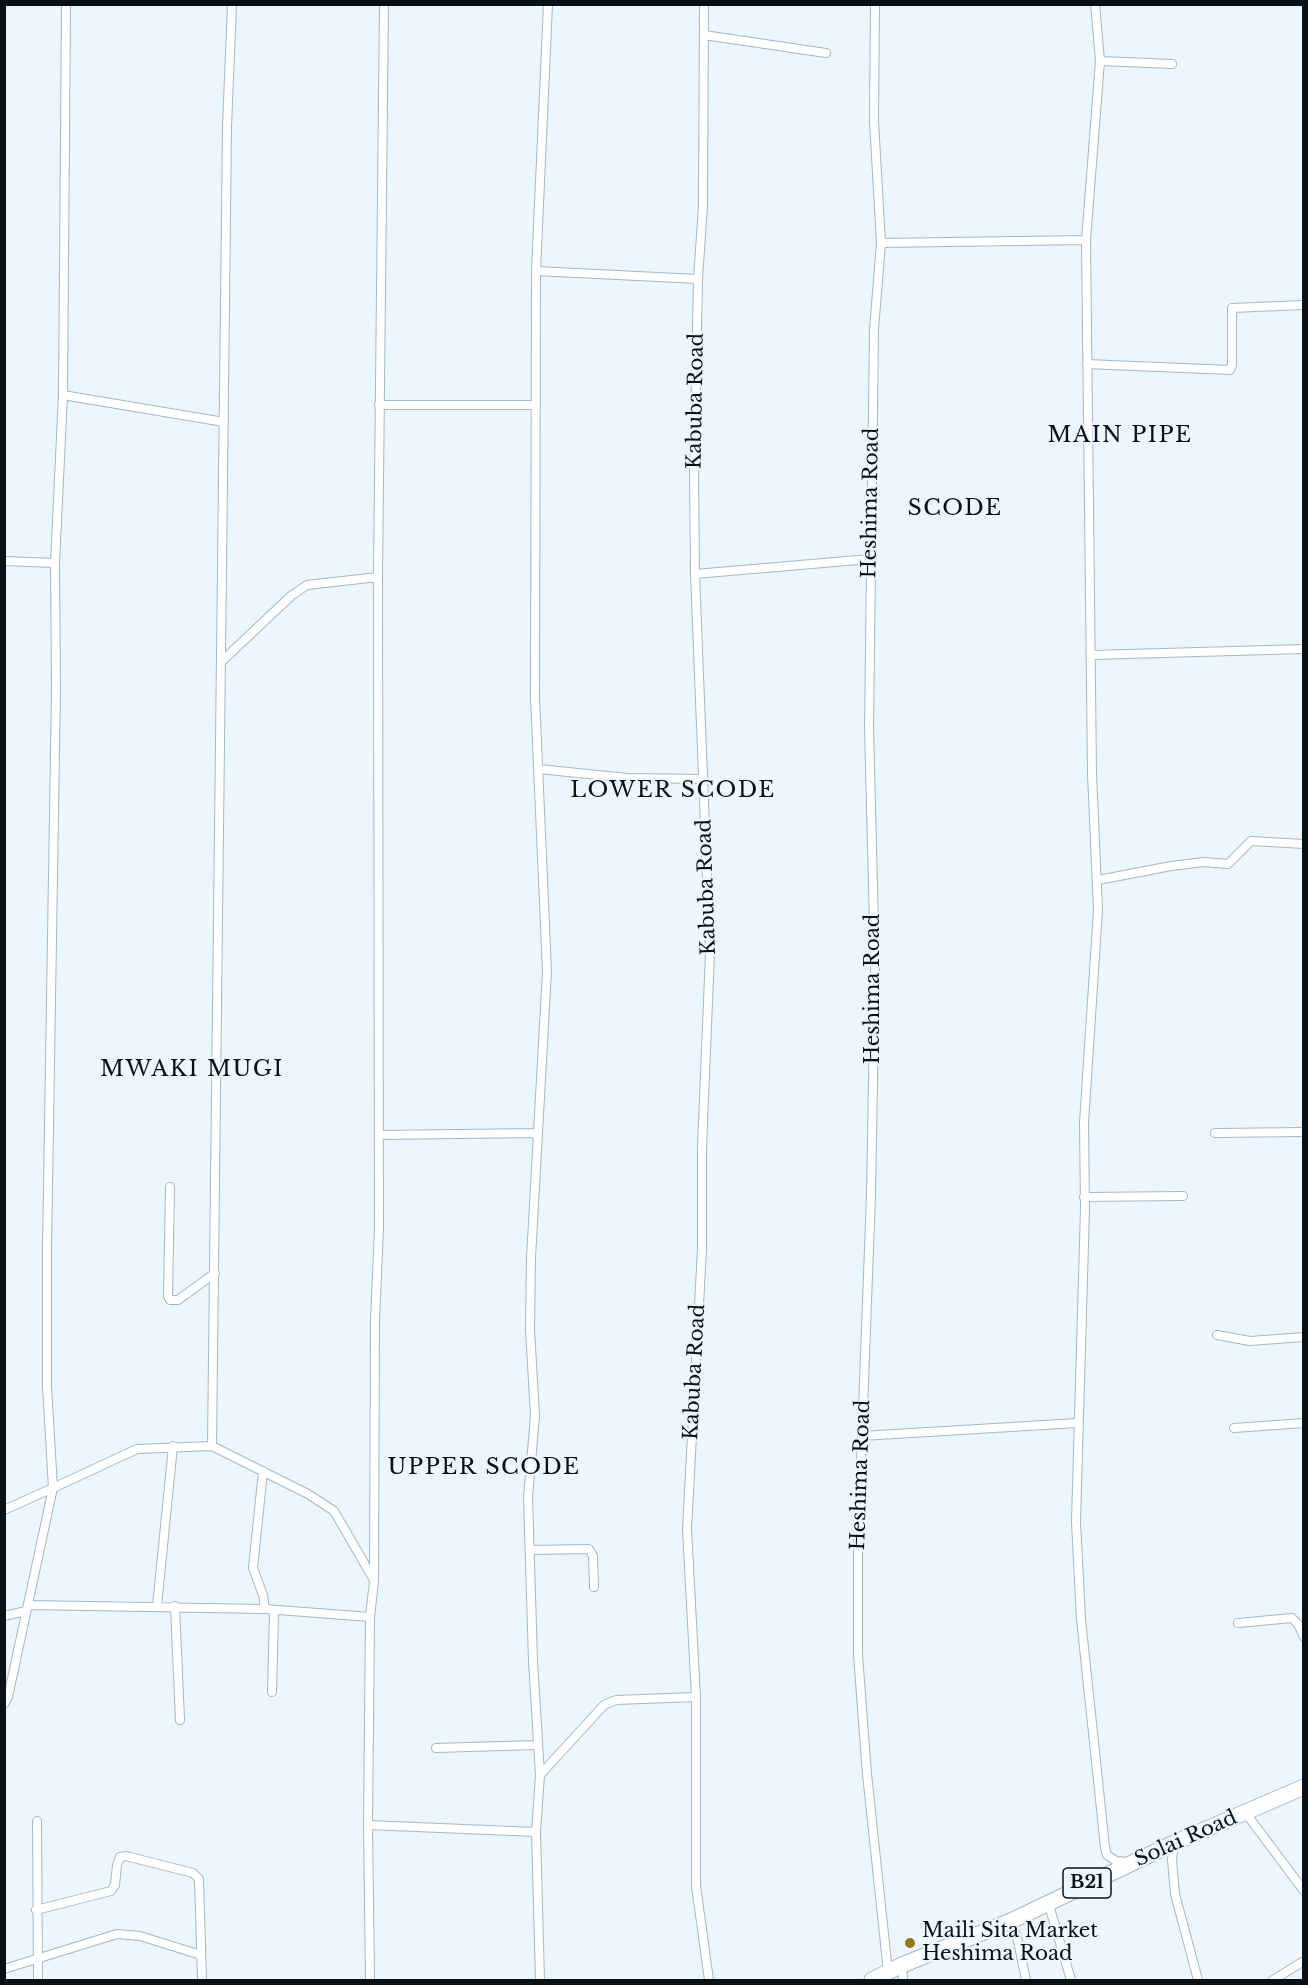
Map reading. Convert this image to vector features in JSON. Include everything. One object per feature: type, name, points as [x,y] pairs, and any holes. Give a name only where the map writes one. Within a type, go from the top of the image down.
[{"type":"highway","name":"Solai Road","points":[[872,1980],[898,1973],[1131,1862],[1304,1787]]},
{"type":"street","points":[[4,1704],[8,1697],[53,1488],[47,1375],[56,689],[55,563],[63,395],[66,4]]},
{"type":"street","points":[[212,1446],[227,127],[232,4]]},
{"type":"street","points":[[370,1980],[368,1826],[370,1617],[374,1581],[379,1134],[378,577],[384,4]]},
{"type":"street","points":[[540,1980],[536,1832],[540,1775],[536,1745],[528,1497],[535,1416],[530,1330],[531,1258],[547,971],[535,697],[536,271],[548,4]]},
{"type":"street","name":"Kabuba Road","points":[[704,4],[703,206],[698,279],[694,470],[695,574],[710,953],[702,1147],[702,1248],[687,1491],[696,1697],[696,1886],[709,1980]]},
{"type":"street","name":"Heshima Road","points":[[875,4],[874,121],[881,243],[874,329],[868,726],[875,966],[871,1195],[858,1542],[861,1702],[898,1973]]},
{"type":"street","points":[[1095,4],[1100,61],[1086,240],[1092,774],[1098,880],[1097,951],[1084,1124],[1076,1522],[1080,1620],[1105,1847],[1107,1855],[1116,1861],[1131,1862]]},
{"type":"street","points":[[704,35],[825,53]]},
{"type":"street","points":[[1100,61],[1172,64]]},
{"type":"street","points":[[881,243],[1086,240]]},
{"type":"street","points":[[536,271],[698,279]]},
{"type":"street","points":[[1087,364],[1230,370],[1232,365],[1232,308],[1304,305]]},
{"type":"street","points":[[63,395],[224,422]]},
{"type":"street","points":[[379,405],[536,405]]},
{"type":"street","points":[[695,574],[870,559]]},
{"type":"street","points":[[4,561],[55,563]]},
{"type":"street","points":[[222,661],[291,596],[308,585],[378,577]]},
{"type":"street","points":[[1092,655],[1304,649]]},
{"type":"street","points":[[539,769],[627,778],[702,779]]},
{"type":"street","points":[[1098,880],[1171,866],[1204,862],[1228,864],[1251,841],[1304,844]]},
{"type":"street","points":[[1215,1133],[1304,1132]]},
{"type":"street","points":[[379,1134],[537,1133]]},
{"type":"street","points":[[170,1187],[170,1300],[178,1300],[215,1273]]},
{"type":"street","points":[[1084,1197],[1183,1196]]},
{"type":"street","points":[[1217,1335],[1250,1341],[1304,1337]]},
{"type":"street","points":[[862,1436],[1077,1423]]},
{"type":"street","points":[[1234,1428],[1304,1423]]},
{"type":"street","points":[[158,1606],[173,1446]]},
{"type":"street","points":[[4,1510],[137,1449],[212,1446],[308,1494],[334,1511],[374,1581]]},
{"type":"street","points":[[263,1471],[253,1568],[263,1594],[265,1609]]},
{"type":"street","points":[[530,1550],[590,1549],[594,1561],[594,1587]]},
{"type":"street","points":[[4,1616],[27,1608],[175,1606],[265,1609],[370,1617]]},
{"type":"street","points":[[175,1606],[180,1720]]},
{"type":"street","points":[[272,1692],[274,1611]]},
{"type":"street","points":[[1238,1623],[1292,1618],[1298,1623],[1304,1637]]},
{"type":"street","points":[[540,1775],[604,1705],[616,1700],[696,1697]]},
{"type":"street","points":[[436,1748],[536,1745]]},
{"type":"street","points":[[1245,1812],[1304,1891]]},
{"type":"street","points":[[37,1821],[38,1980]]},
{"type":"street","points":[[368,1826],[536,1832]]},
{"type":"street","points":[[1174,1843],[1172,1860],[1175,1894],[1198,1980]]},
{"type":"street","points":[[36,1910],[111,1890],[115,1886],[120,1857],[126,1856],[194,1873],[199,1879],[202,1980]]},
{"type":"street","points":[[1048,1902],[1071,1980]]},
{"type":"street","points":[[1011,1921],[1018,1941],[1026,1980]]},
{"type":"street","points":[[4,1969],[117,1934],[140,1936],[201,1955]]},
{"type":"street","points":[[1273,1980],[1304,1961]]},
{"type":"place","name":"Maili Sita Market Heshima Road","points":[[910,1943]]},
{"type":"district","name":"MAIN PIPE","points":[[1120,436]]},
{"type":"district","name":"SCODE","points":[[955,509]]},
{"type":"district","name":"LOWER SCODE","points":[[673,791]]},
{"type":"district","name":"MWAKI MUGI","points":[[192,1070]]},
{"type":"district","name":"UPPER SCODE","points":[[484,1468]]}]
